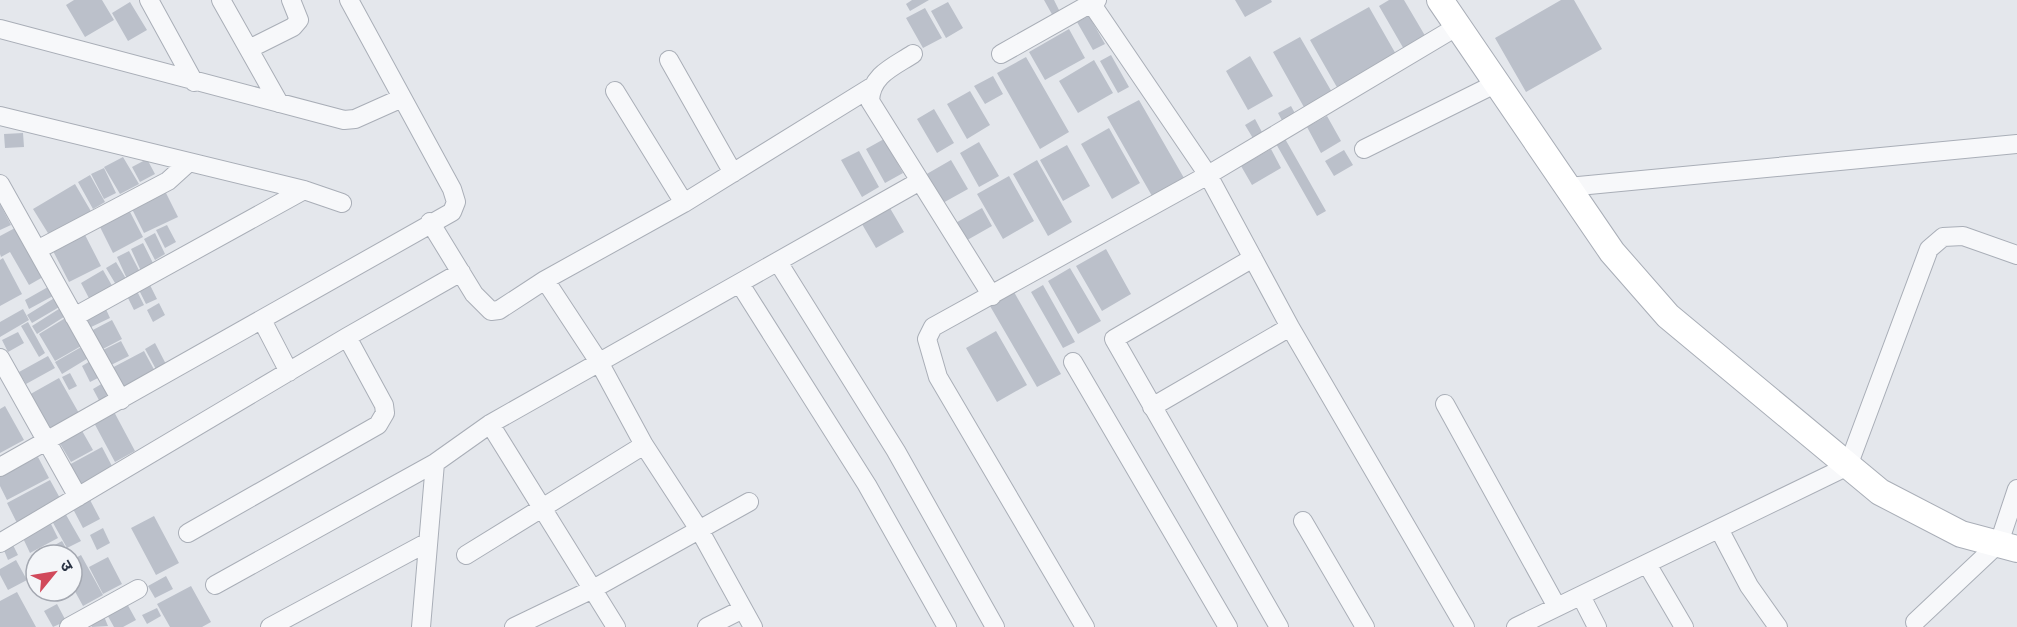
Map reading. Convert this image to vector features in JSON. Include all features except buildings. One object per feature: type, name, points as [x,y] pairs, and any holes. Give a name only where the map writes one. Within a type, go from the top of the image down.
[{"type":"street","points":[[149,0],[194,82]]},
{"type":"street","points":[[221,0],[279,103]]},
{"type":"street","points":[[249,49],[293,27],[299,20],[291,0]]},
{"type":"street","points":[[0,467],[262,320],[430,222],[452,212],[456,202],[349,0]]},
{"type":"street","points":[[1440,0],[1612,252],[1668,316],[1880,492],[1961,534],[2008,546]]},
{"type":"street","points":[[1001,54],[1092,1],[1208,175],[1290,327],[1465,627]]},
{"type":"street","points":[[1085,627],[938,377],[927,339],[933,327],[1208,175],[1458,26]]},
{"type":"street","points":[[0,29],[344,120],[355,119],[402,98]]},
{"type":"street","points":[[430,222],[474,294],[491,311],[499,310],[545,280],[684,203],[870,88],[877,78],[913,54]]},
{"type":"street","points":[[669,60],[732,173]]},
{"type":"street","points":[[1364,148],[1497,83]]},
{"type":"street","points":[[870,88],[870,102],[874,111],[992,296]]},
{"type":"street","points":[[615,90],[684,203]]},
{"type":"street","points":[[0,116],[304,190],[342,203]]},
{"type":"street","points":[[1568,187],[2017,144]]},
{"type":"street","points":[[37,250],[168,181],[189,162]]},
{"type":"street","points":[[215,585],[435,463],[490,424],[920,181]]},
{"type":"street","points":[[0,184],[121,400]]},
{"type":"street","points":[[74,317],[304,190]]},
{"type":"street","points":[[1516,627],[1848,466],[1929,249],[1943,237],[1963,236],[2017,255]]},
{"type":"street","points":[[1253,258],[1114,339],[1279,627]]},
{"type":"street","points":[[778,262],[896,451],[995,627]]},
{"type":"street","points":[[0,543],[461,272]]},
{"type":"street","points":[[545,280],[599,362],[644,445],[700,531],[753,627]]},
{"type":"street","points":[[740,284],[867,485],[946,627]]},
{"type":"street","points":[[262,320],[289,372]]},
{"type":"street","points":[[1152,407],[1290,327]]},
{"type":"street","points":[[188,533],[378,425],[385,413],[384,405],[347,337]]},
{"type":"street","points":[[0,358],[78,497]]},
{"type":"street","points":[[1073,362],[1228,627]]},
{"type":"street","points":[[1445,404],[1557,607]]},
{"type":"street","points":[[490,424],[616,627]]},
{"type":"street","points":[[466,555],[644,445]]},
{"type":"street","points":[[416,624],[428,542],[435,463]]},
{"type":"street","points":[[1915,622],[2008,546],[2017,489]]},
{"type":"street","points":[[514,627],[592,589],[749,502]]},
{"type":"street","points":[[1304,521],[1365,627]]},
{"type":"street","points":[[1719,529],[1749,586],[1778,627]]},
{"type":"street","points":[[273,626],[428,542]]},
{"type":"street","points":[[1647,564],[1684,627]]},
{"type":"street","points":[[69,627],[138,589]]},
{"type":"street","points":[[1581,596],[1598,627]]},
{"type":"street","points":[[707,627],[743,609]]}]
